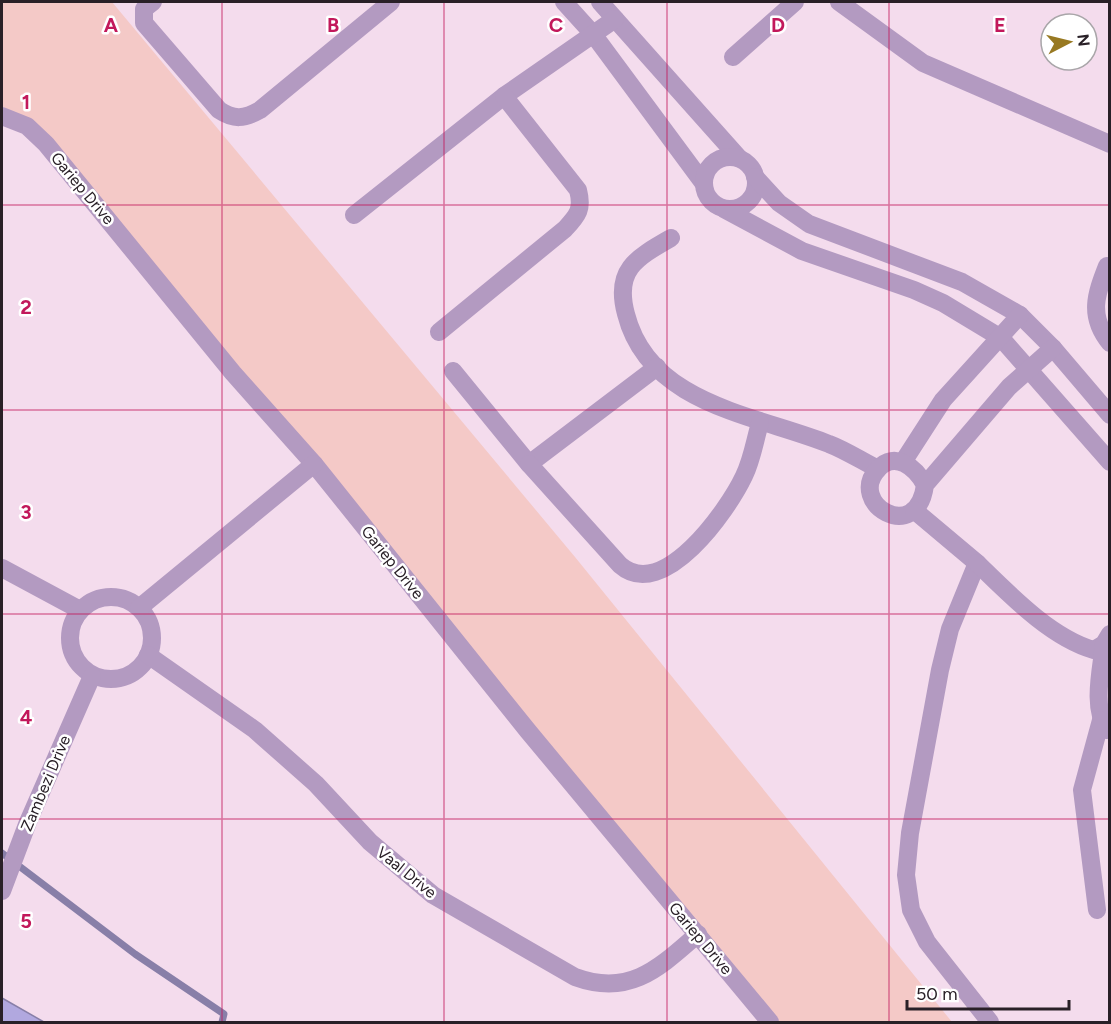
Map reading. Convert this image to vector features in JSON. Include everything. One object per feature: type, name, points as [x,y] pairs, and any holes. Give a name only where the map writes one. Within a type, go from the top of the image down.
[{"type":"street","points":[[153,2],[144,9],[144,23],[219,110],[231,118],[241,118],[260,110],[391,2]]},
{"type":"street","points":[[564,2],[593,34],[704,184],[710,200],[802,251],[914,290],[943,303],[1000,338],[1110,462]]},
{"type":"street","points":[[600,2],[739,158],[746,163],[755,177],[779,203],[810,225],[962,282],[1020,315],[1053,348],[1110,415]]},
{"type":"street","points":[[733,57],[795,2]]},
{"type":"street","points":[[839,2],[923,63],[1110,144]]},
{"type":"street","points":[[354,215],[504,96],[615,19]]},
{"type":"street","points":[[439,332],[565,229],[580,212],[582,204],[578,190],[504,96]]},
{"type":"street","name":"Gariep Drive","points":[[2,116],[27,126],[46,144],[233,373],[314,464],[528,731],[770,1023]]},
{"type":"street","points":[[704,184],[710,165],[719,159],[739,158]]},
{"type":"street","points":[[724,209],[741,207],[749,202],[754,195],[755,177]]},
{"type":"street","points":[[671,238],[637,260],[627,270],[621,288],[630,330],[657,367],[670,380],[698,398],[760,423],[829,444],[878,469]]},
{"type":"street","points":[[1107,266],[1095,297],[1097,320],[1110,342]]},
{"type":"street","points":[[903,462],[943,400],[1020,315]]},
{"type":"street","points":[[925,484],[917,470],[903,462],[890,462],[878,469],[870,484],[872,500],[883,513],[899,517],[914,510],[923,499],[925,484],[1009,387],[1053,348]]},
{"type":"street","points":[[529,464],[657,367]]},
{"type":"street","points":[[453,370],[529,464],[620,565],[627,571],[640,575],[651,574],[668,567],[722,514],[745,474],[760,423]]},
{"type":"street","points":[[139,608],[314,464]]},
{"type":"street","points":[[914,510],[977,563],[1021,605],[1079,645],[1094,650],[1107,639]]},
{"type":"street","points":[[977,563],[950,629],[940,670],[912,822],[906,876],[911,910],[927,942],[990,1023]]},
{"type":"street","points":[[2,568],[80,610]]},
{"type":"street","points":[[102,597],[115,597],[139,608],[150,625],[151,645],[143,664],[125,678],[114,680],[92,676],[76,660],[69,639],[72,623],[80,610],[102,597]]},
{"type":"street","points":[[1097,910],[1082,790],[1105,727],[1098,694],[1107,639]]},
{"type":"street","name":"Vaal Drive","points":[[148,655],[255,730],[308,776],[370,842],[433,895],[575,977],[591,983],[610,984],[636,980],[661,965],[698,934]]},
{"type":"street","name":"Zambezi Drive","points":[[3,888],[28,822],[92,676]]},
{"type":"shaded area","points":[[2,2],[112,2],[575,557],[952,1022],[770,1022],[27,126],[2,106]]},
{"type":"shaded area","points":[[2,998],[44,1022],[2,1022]]},
{"type":"waterway","points":[[2,853],[135,954],[224,1014],[222,1022]]}]
